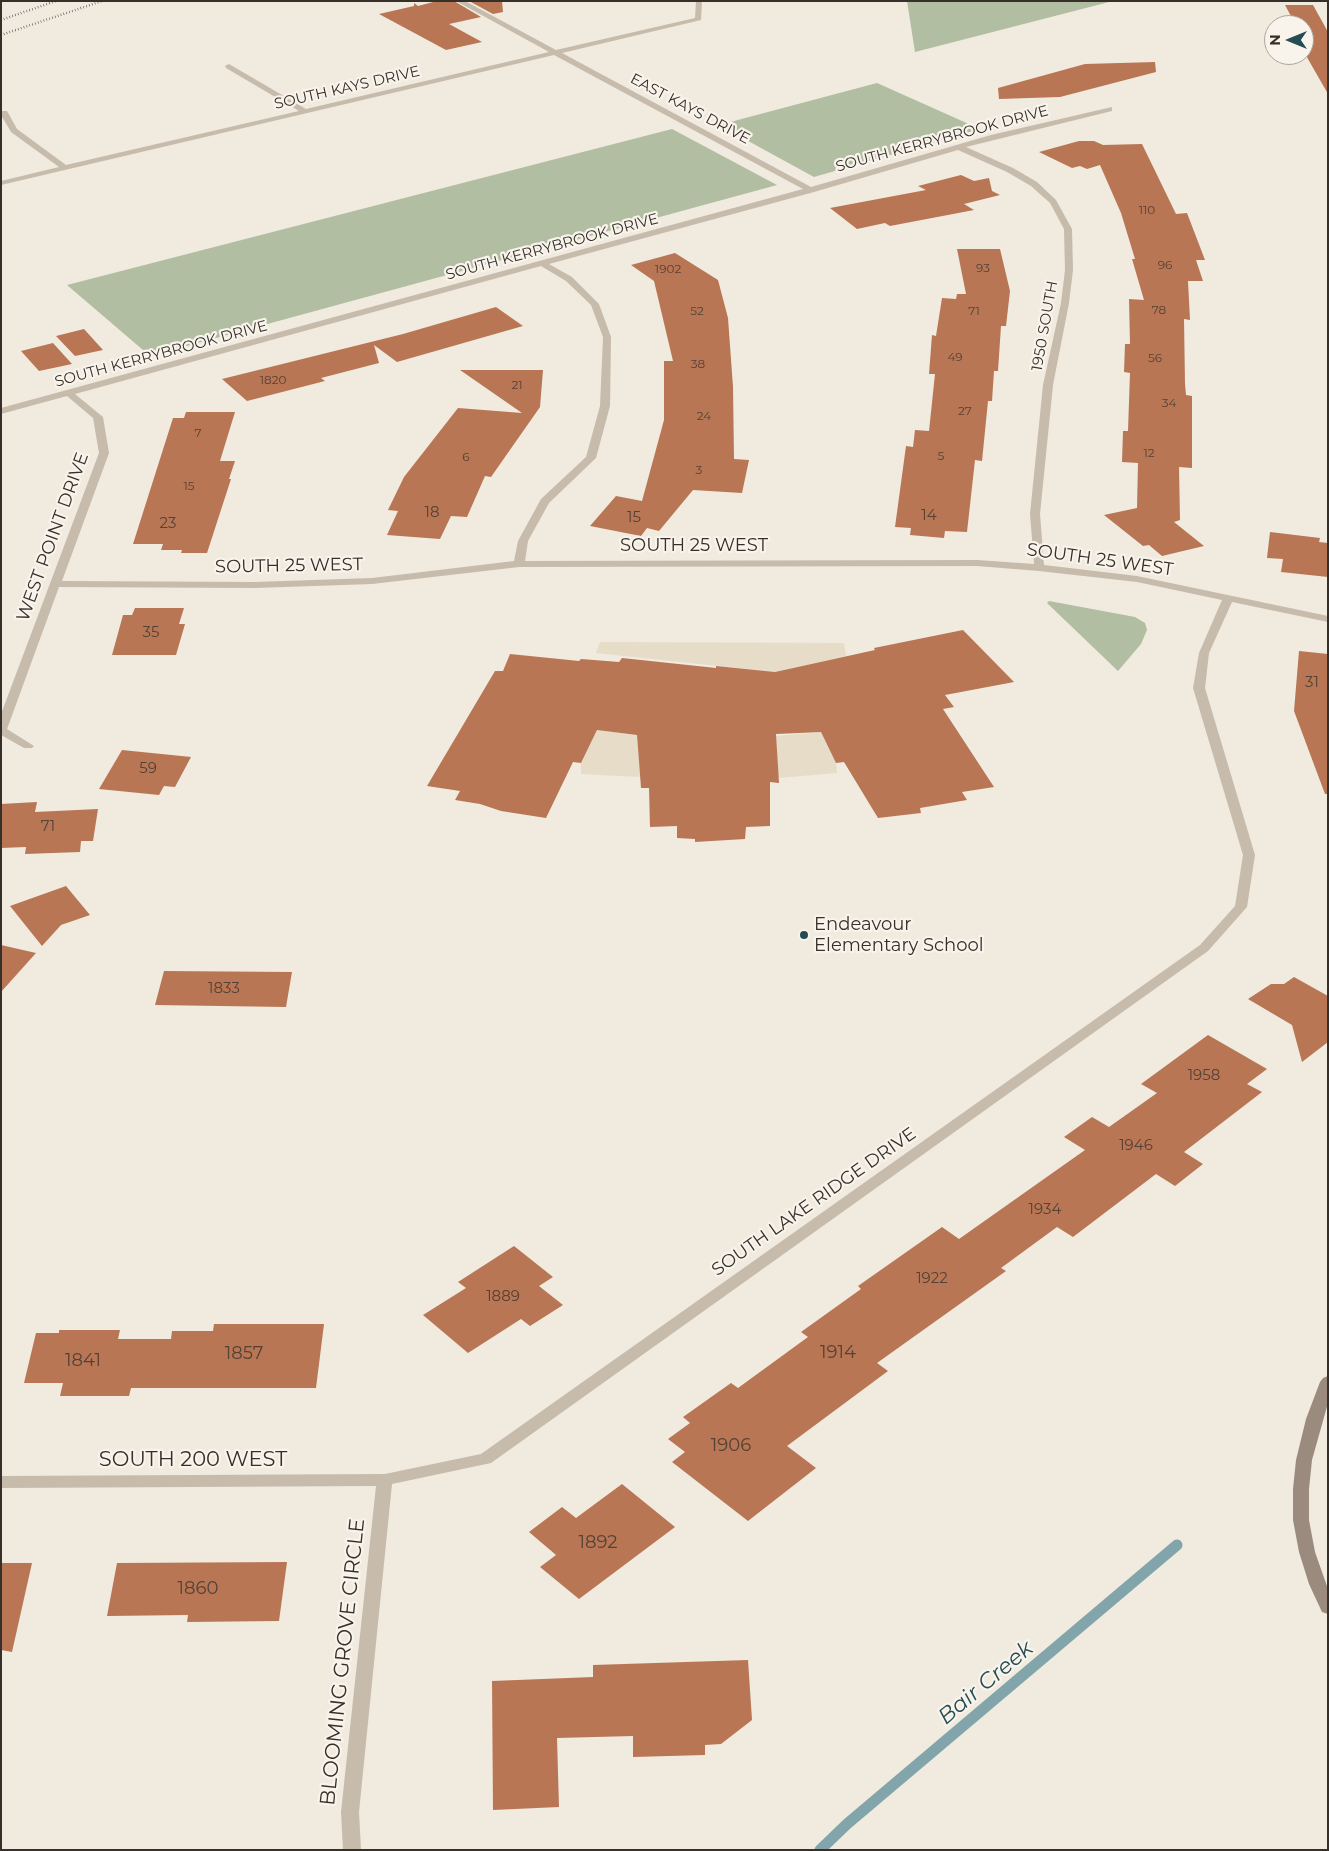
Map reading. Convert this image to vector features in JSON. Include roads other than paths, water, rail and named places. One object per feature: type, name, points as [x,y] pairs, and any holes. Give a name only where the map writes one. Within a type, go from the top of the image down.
[{"type":"street","name":"EAST KAYS DRIVE","points":[[459,1],[811,190]]},
{"type":"street","name":"SOUTH KAYS DRIVE","points":[[1,183],[700,19],[699,1]]},
{"type":"street","points":[[229,66],[306,112]]},
{"type":"street","name":"SOUTH KERRYBROOK DRIVE","points":[[1,411],[544,264],[959,147],[1109,109]]},
{"type":"street","points":[[4,113],[14,130],[65,168]]},
{"type":"street","name":"1950 SOUTH","points":[[959,147],[1010,170],[1034,184],[1053,202],[1068,229],[1069,270],[1048,385],[1035,514],[1039,568]]},
{"type":"street","points":[[519,564],[523,541],[545,502],[591,458],[605,406],[607,336],[595,304],[569,279],[544,264]]},
{"type":"street","name":"WEST POINT DRIVE","points":[[28,746],[1,730],[6,706],[56,584],[104,453],[98,417],[69,393]]},
{"type":"street","name":"SOUTH 25 WEST","points":[[56,584],[255,585],[372,581],[519,564],[977,563],[1137,579],[1328,619]]},
{"type":"street","name":"SOUTH LAKE RIDGE DRIVE","points":[[385,1480],[486,1458],[1204,948],[1241,907],[1249,855],[1200,688],[1204,653],[1228,599]]},
{"type":"street","points":[[1328,1382],[1314,1419],[1304,1460],[1300,1489],[1301,1520],[1307,1552],[1317,1584],[1328,1607]]},
{"type":"street","name":"SOUTH 200 WEST","points":[[1,1482],[385,1480]]},
{"type":"street","name":"BLOOMING GROVE CIRCLE","points":[[352,1850],[350,1812],[385,1480]]},
{"type":"waterway","name":"Bair Creek","points":[[820,1850],[847,1824],[1177,1545]]},
{"type":"railway","points":[[1,20],[56,1]]},
{"type":"railway","points":[[1,35],[102,1]]},
{"type":"place","name":"Endeavour Elementary School","points":[[804,935]]}]
